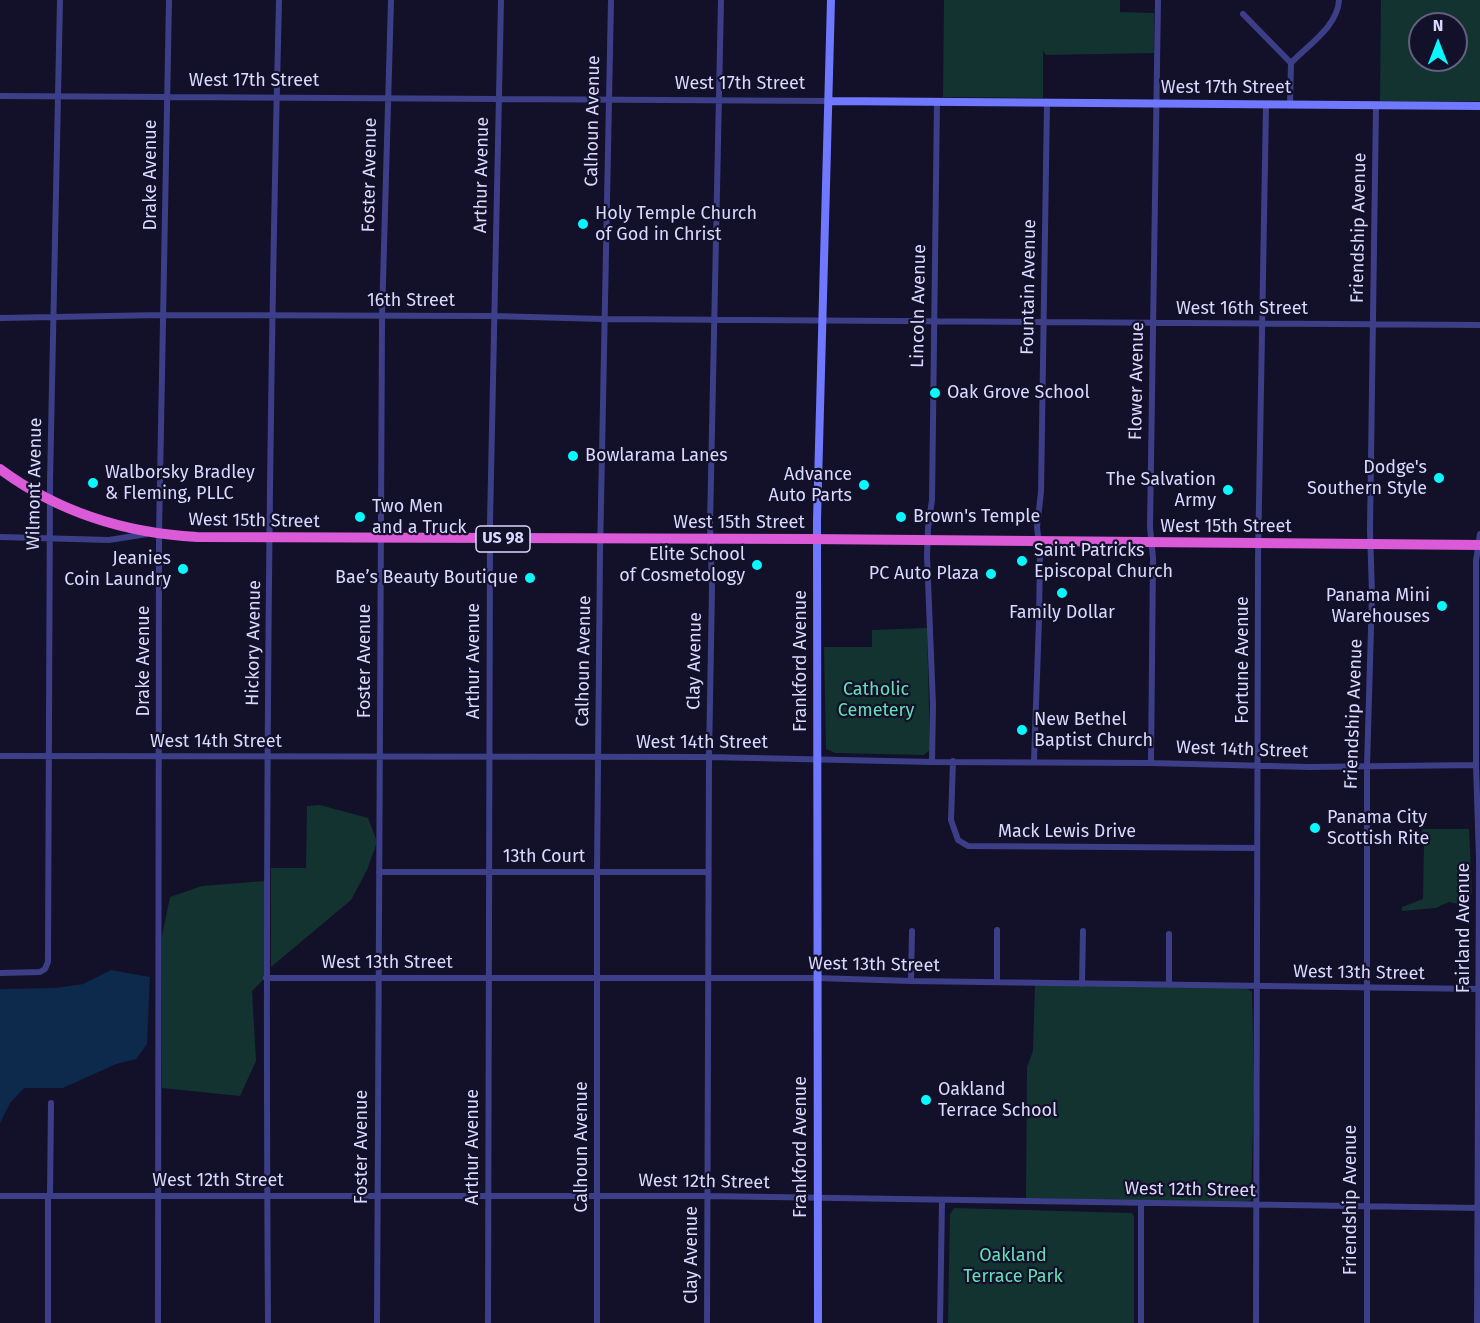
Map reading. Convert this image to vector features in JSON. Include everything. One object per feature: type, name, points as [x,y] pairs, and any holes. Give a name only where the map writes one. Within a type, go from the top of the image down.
[{"type":"highway","name":"US 98","points":[[0,469],[50,500],[92,518],[155,534]]},
{"type":"highway","name":"West 15th Street","points":[[155,534],[270,538],[1371,544],[1479,542]]},
{"type":"main road","name":"Frankford Avenue","points":[[818,1323],[817,540],[831,0]]},
{"type":"main road","name":"West 17th Street","points":[[829,101],[1480,106]]},
{"type":"street","name":"Wilmont Avenue","points":[[0,973],[37,973],[45,969],[48,951],[49,539],[60,0]]},
{"type":"street","name":"Drake Avenue","points":[[158,1323],[159,757],[155,534],[163,315],[169,0]]},
{"type":"street","name":"Hickory Avenue","points":[[268,1323],[267,757],[279,0]]},
{"type":"street","name":"Foster Avenue","points":[[377,1323],[382,317],[391,0]]},
{"type":"street","name":"Arthur Avenue","points":[[488,1323],[490,539],[501,0]]},
{"type":"street","name":"Calhoun Avenue","points":[[597,1323],[600,539],[611,0]]},
{"type":"street","name":"Clay Avenue","points":[[707,1323],[708,872],[712,588],[710,540],[721,0]]},
{"type":"street","name":"Flower Avenue","points":[[1151,763],[1153,323],[1158,0]]},
{"type":"street","points":[[1290,105],[1291,63],[1333,21],[1338,11],[1339,0]]},
{"type":"street","points":[[1243,14],[1291,63]]},
{"type":"street","name":"West 17th Street","points":[[0,96],[829,101]]},
{"type":"street","name":"Lincoln Avenue","points":[[932,762],[933,705],[927,541],[932,500],[937,101]]},
{"type":"street","name":"Fountain Avenue","points":[[1035,761],[1039,620],[1037,527],[1041,492],[1047,102]]},
{"type":"street","name":"Fortune Avenue","points":[[1256,1323],[1257,766],[1261,324],[1266,105]]},
{"type":"street","name":"Friendship Avenue","points":[[1367,1323],[1366,766],[1372,594],[1376,105]]},
{"type":"street","name":"16th Street","points":[[0,318],[53,319],[163,315],[823,320]]},
{"type":"street","name":"West 16th Street","points":[[823,320],[1480,325]]},
{"type":"street","name":"West 15th Street","points":[[0,537],[109,540],[155,534]]},
{"type":"street","name":"Fairland Avenue","points":[[1477,1323],[1479,860],[1476,765],[1476,561],[1479,542]]},
{"type":"street","name":"West 14th Street","points":[[0,756],[598,759],[709,757],[1257,766],[1476,765]]},
{"type":"street","name":"Mack Lewis Drive","points":[[953,761],[951,820],[958,840],[969,846],[1257,848]]},
{"type":"street","name":"13th Court","points":[[379,872],[708,872]]},
{"type":"street","points":[[997,930],[997,982]]},
{"type":"street","points":[[911,981],[912,931]]},
{"type":"street","points":[[1082,984],[1083,931]]},
{"type":"street","points":[[1169,934],[1169,984]]},
{"type":"street","name":"West 13th Street","points":[[266,978],[817,978],[1082,984],[1479,988]]},
{"type":"street","points":[[48,1323],[51,1103]]},
{"type":"street","name":"West 12th Street","points":[[0,1196],[707,1196],[1478,1208]]},
{"type":"street","points":[[940,1323],[942,1200]]},
{"type":"street","points":[[1141,1204],[1141,1323]]},
{"type":"green space","points":[[944,0],[1120,0],[1120,12],[1154,13],[1154,53],[1046,55],[1043,51],[1043,98],[943,97]]},
{"type":"green space","points":[[1381,0],[1480,0],[1480,101],[1380,101]]},
{"type":"green space","name":"Catholic Cemetery","points":[[927,628],[930,750],[924,755],[835,753],[826,749],[824,647],[872,647],[872,630]]},
{"type":"green space","points":[[320,805],[368,818],[376,845],[367,870],[351,900],[271,967],[271,868],[306,868],[307,806]]},
{"type":"green space","points":[[1422,829],[1469,829],[1472,893],[1466,901],[1458,904],[1449,902],[1436,908],[1402,911],[1402,907],[1423,899],[1424,842],[1421,842]]},
{"type":"green space","points":[[265,881],[264,979],[252,991],[256,1061],[240,1096],[162,1088],[162,936],[170,897],[202,886]]},
{"type":"green space","points":[[1035,985],[1246,988],[1252,992],[1254,1090],[1251,1200],[1246,1202],[1026,1198],[1027,1067],[1033,1051]]},
{"type":"green space","name":"Oakland Terrace Park","points":[[954,1208],[1132,1213],[1134,1216],[1134,1323],[948,1323],[950,1214]]},
{"type":"water","points":[[111,970],[150,977],[147,1044],[136,1059],[116,1064],[63,1088],[24,1088],[10,1103],[0,1123],[0,989],[55,988],[83,984]]},
{"type":"place","name":"Holy Temple Church of God in Christ","points":[[583,224]]},
{"type":"place","name":"Oak Grove School","points":[[935,393]]},
{"type":"place","name":"Bowlarama Lanes","points":[[573,456]]},
{"type":"place","name":"Dodge's Southern Style","points":[[1439,478]]},
{"type":"place","name":"Walborsky Bradley & Fleming, PLLC","points":[[93,483]]},
{"type":"place","name":"Advance Auto Parts","points":[[864,485]]},
{"type":"place","name":"The Salvation Army","points":[[1228,490]]},
{"type":"place","name":"Two Men and a Truck","points":[[360,517]]},
{"type":"place","name":"Brown's Temple","points":[[901,517]]},
{"type":"place","name":"Saint Patricks Episcopal Church","points":[[1022,561]]},
{"type":"place","name":"Elite School of Cosmetology","points":[[757,565]]},
{"type":"place","name":"Jeanies Coin Laundry","points":[[183,569]]},
{"type":"place","name":"PC Auto Plaza","points":[[991,574]]},
{"type":"place","name":"Bae’s Beauty Boutique","points":[[530,578]]},
{"type":"place","name":"Family Dollar","points":[[1062,593]]},
{"type":"place","name":"Panama Mini Warehouses","points":[[1442,606]]},
{"type":"place","name":"New Bethel Baptist Church","points":[[1022,730]]},
{"type":"place","name":"Panama City Scottish Rite","points":[[1315,828]]},
{"type":"place","name":"Oakland Terrace School","points":[[926,1100]]}]
